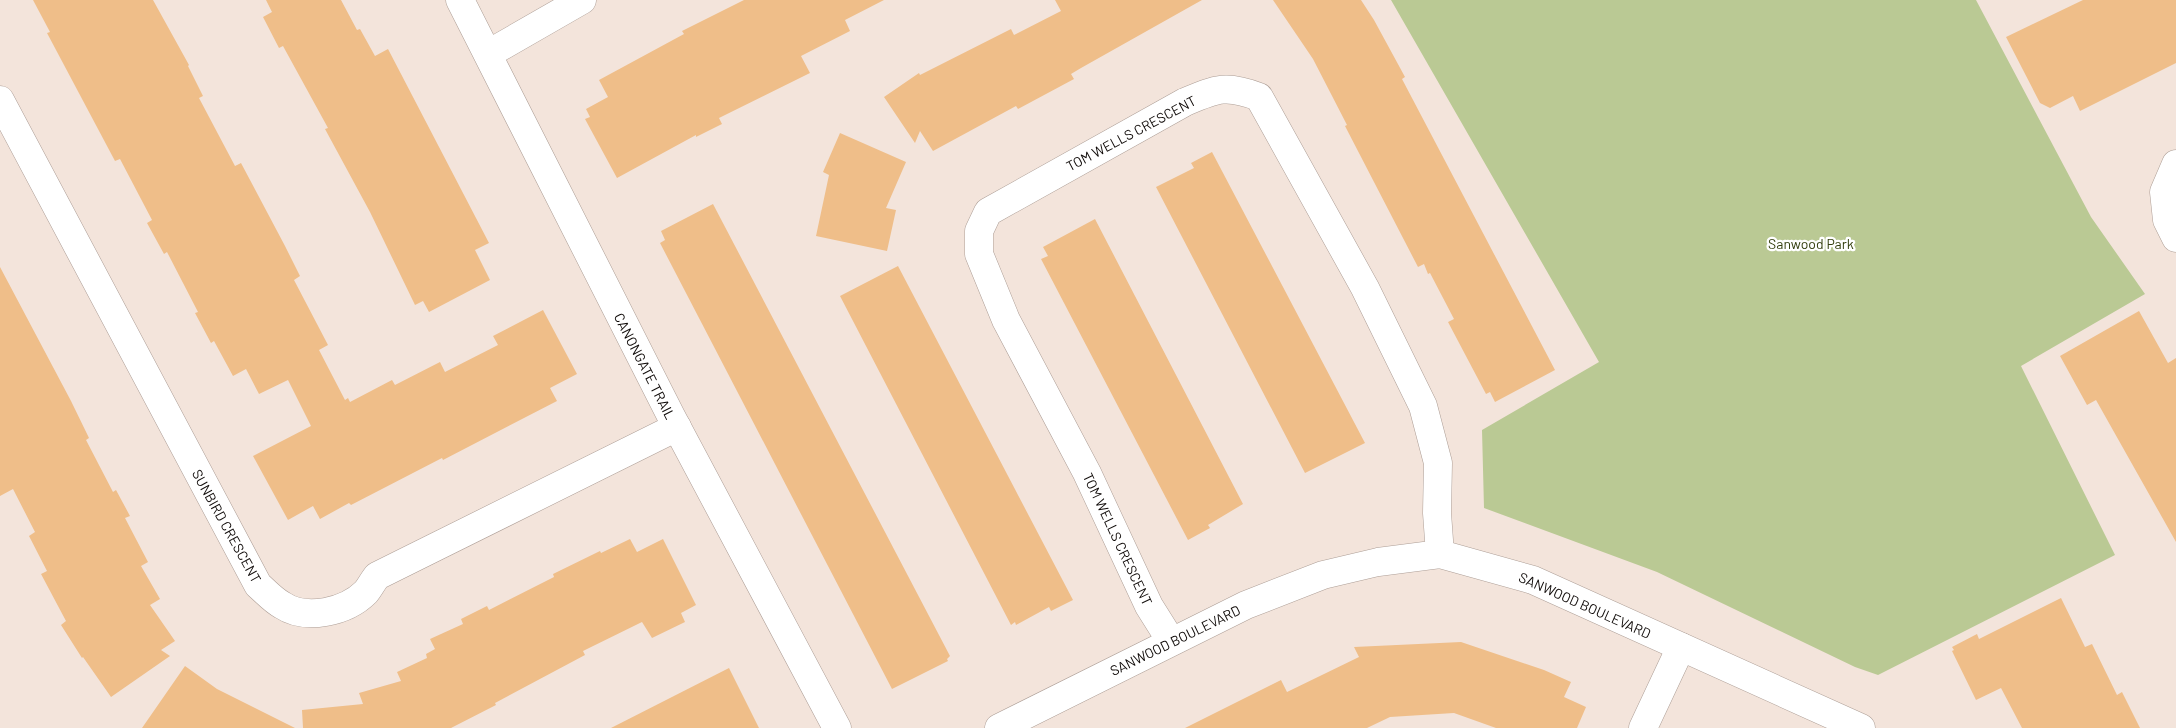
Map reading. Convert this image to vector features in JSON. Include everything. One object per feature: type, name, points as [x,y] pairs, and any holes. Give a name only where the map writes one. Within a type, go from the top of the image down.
[{"type":"street","name":"CANONGATE TRAIL","points":[[460,0],[677,428],[837,728]]},
{"type":"street","points":[[488,54],[582,0]]},
{"type":"street","name":"TOM WELLS CRESCENT","points":[[1172,641],[1149,606],[1088,473],[1006,320],[979,254],[979,231],[988,212],[1185,102],[1212,90],[1238,88],[1259,97],[1365,288],[1423,406],[1438,463],[1437,513],[1440,554]]},
{"type":"street","name":"SUNBIRD CRESCENT","points":[[0,100],[258,585],[283,606],[301,613],[320,613],[351,603],[366,592],[377,576],[677,428]]},
{"type":"street","points":[[2176,164],[2164,192],[2167,220],[2176,238]]},
{"type":"street","name":"SANWOOD BOULEVARD","points":[[999,728],[1246,605],[1323,575],[1378,562],[1440,554],[1533,580],[1860,728]]},
{"type":"street","points":[[1643,728],[1681,647]]},
{"type":"green space","name":"Sanwood Park","points":[[1391,0],[1976,0],[2091,217],[2145,294],[2021,366],[2115,555],[1878,675],[1855,667],[1657,572],[1484,508],[1482,430],[1599,362]]},
{"type":"building","points":[[33,0],[153,0],[189,65],[203,96],[199,98],[235,166],[241,163],[300,276],[294,280],[328,345],[319,350],[345,400],[348,398],[350,402],[392,380],[395,385],[440,362],[445,372],[498,345],[493,336],[543,310],[577,374],[550,388],[557,401],[443,460],[442,458],[320,519],[313,506],[288,520],[253,456],[311,426],[288,380],[259,394],[246,369],[233,376],[214,341],[211,343],[195,313],[198,312],[167,252],[164,254],[147,223],[152,220],[120,159],[115,161],[47,33],[50,32]]},
{"type":"building","points":[[266,0],[341,0],[357,30],[360,29],[375,56],[388,49],[489,243],[475,250],[490,280],[429,312],[423,301],[415,305],[370,212],[325,129],[328,128],[283,46],[279,48],[263,17],[272,12]]},
{"type":"building","points":[[744,0],[884,0],[845,20],[850,31],[801,56],[810,73],[719,118],[722,124],[696,137],[696,135],[617,178],[585,119],[590,117],[586,109],[608,97],[599,80],[684,34],[682,31]]},
{"type":"building","points":[[1055,0],[1202,0],[1081,68],[1071,74],[1074,79],[1018,109],[1016,106],[933,151],[920,131],[915,143],[884,97],[919,73],[920,75],[1011,29],[1014,35],[1061,11]]},
{"type":"building","points":[[1273,0],[1361,0],[1405,77],[1402,79],[1555,370],[1495,402],[1490,392],[1486,394],[1448,322],[1454,319],[1430,273],[1428,274],[1424,264],[1418,267],[1345,126],[1347,125],[1313,59]]},
{"type":"building","points":[[2083,0],[2176,0],[2176,63],[2080,111],[2073,96],[2050,108],[2040,103],[2006,37]]},
{"type":"building","points":[[840,133],[906,162],[886,208],[896,210],[887,251],[816,236],[829,175],[823,172]]},
{"type":"building","points":[[1212,152],[1365,443],[1305,473],[1156,187],[1194,168],[1191,163]]},
{"type":"building","points":[[713,204],[950,656],[947,659],[948,661],[892,689],[660,243],[665,240],[661,231]]},
{"type":"building","points":[[1095,219],[1243,504],[1208,525],[1210,528],[1188,540],[1041,259],[1048,256],[1043,247]]},
{"type":"building","points":[[898,266],[1073,600],[1051,611],[1049,607],[1016,625],[1015,622],[1011,625],[840,296]]},
{"type":"building","points":[[0,267],[71,401],[89,438],[86,440],[113,492],[116,490],[130,516],[125,518],[148,562],[141,566],[160,599],[150,605],[175,641],[161,650],[170,656],[111,697],[82,658],[61,625],[66,621],[41,574],[47,571],[29,536],[35,532],[13,489],[0,496]]},
{"type":"building","points":[[2139,311],[2168,363],[2176,358],[2176,542],[2096,400],[2087,405],[2060,356]]},
{"type":"building","points":[[630,539],[637,552],[663,539],[696,605],[681,613],[685,622],[652,638],[642,622],[583,651],[585,655],[451,728],[303,728],[302,710],[363,704],[359,693],[401,681],[397,672],[427,658],[426,654],[435,649],[430,639],[463,624],[461,619],[487,606],[489,610],[554,577],[553,574]]},
{"type":"building","points":[[2061,598],[2085,647],[2092,644],[2117,695],[2122,692],[2140,728],[2022,728],[2001,688],[1976,700],[1952,651],[1954,650],[1952,647],[1977,634],[1979,639]]},
{"type":"building","points":[[1461,642],[1544,670],[1571,682],[1564,697],[1586,707],[1577,728],[1496,728],[1454,713],[1390,717],[1367,728],[1185,728],[1281,680],[1287,692],[1359,657],[1354,647]]},
{"type":"building","points":[[185,666],[217,689],[295,728],[142,728]]},
{"type":"building","points":[[729,668],[759,728],[611,728]]}]
